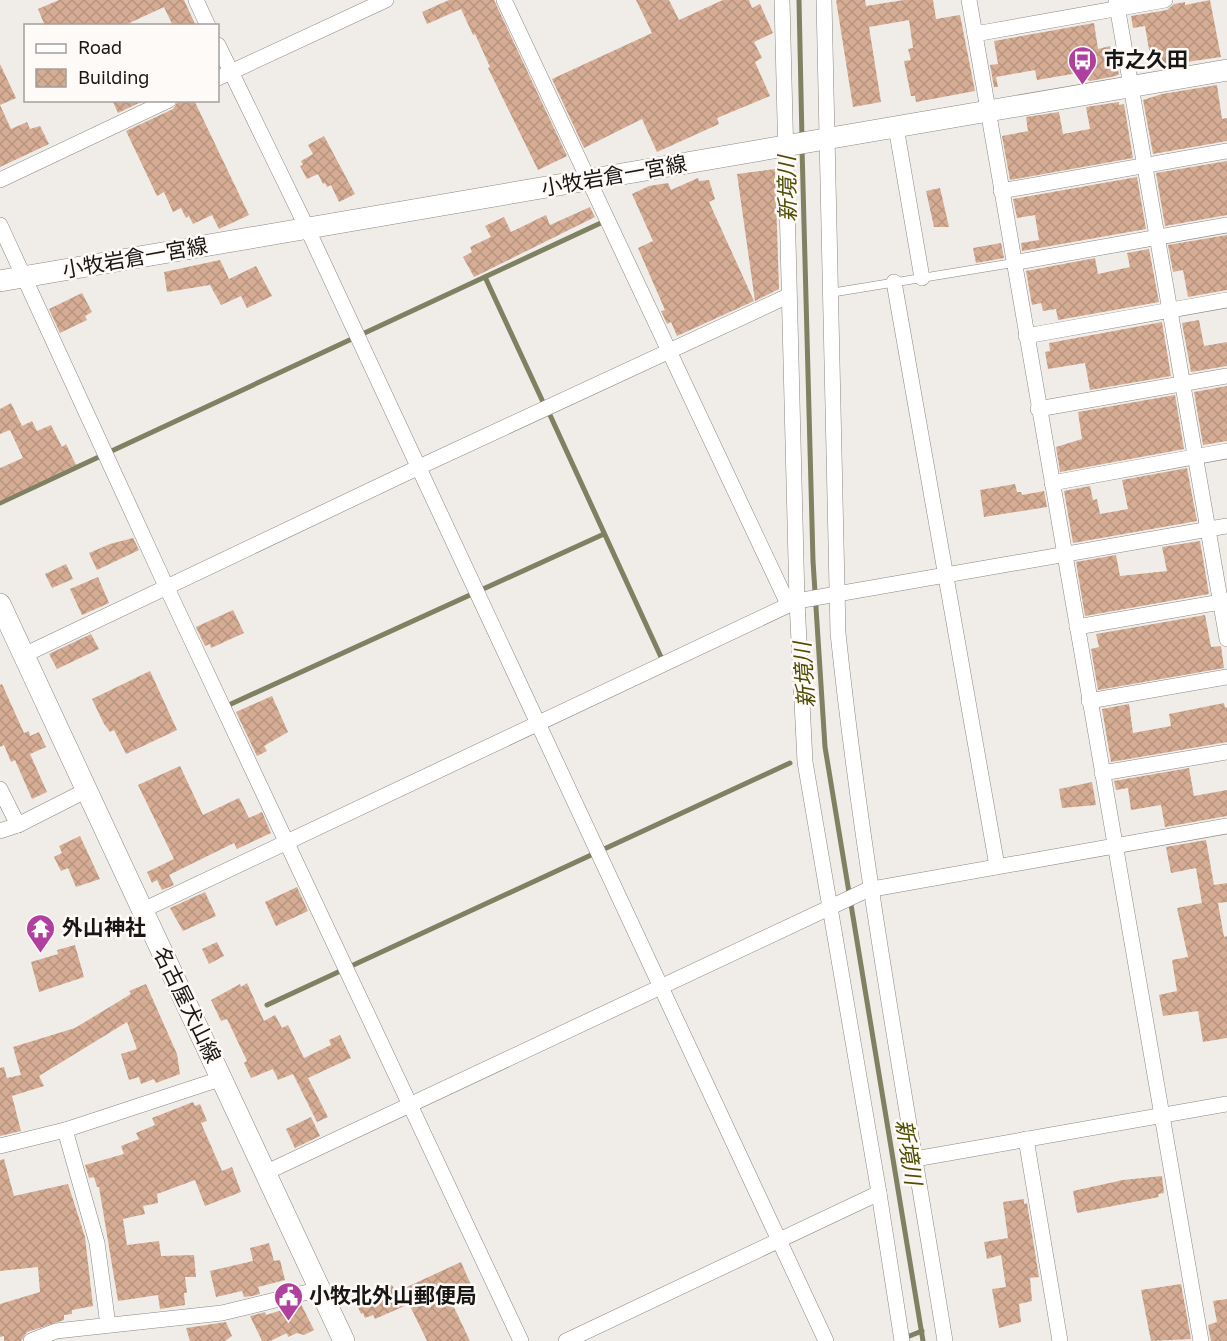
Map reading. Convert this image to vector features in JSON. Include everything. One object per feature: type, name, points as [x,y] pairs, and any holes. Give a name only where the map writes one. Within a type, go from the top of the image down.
[{"type":"main road","name":"小牧岩倉一宮線","points":[[0,281],[1227,70]]},
{"type":"main road","name":"名古屋犬山線","points":[[0,604],[141,911],[223,1078],[345,1341]]},
{"type":"street","points":[[196,0],[207,24]]},
{"type":"street","points":[[224,75],[386,0]]},
{"type":"street","points":[[504,0],[669,351],[796,602]]},
{"type":"street","points":[[782,0],[789,146],[788,296],[796,602],[805,762],[833,904],[902,1341]]},
{"type":"street","points":[[825,0],[824,140],[830,293],[835,594],[838,633],[869,889],[945,1341]]},
{"type":"street","points":[[969,0],[1201,1341]]},
{"type":"street","points":[[975,34],[1117,4],[1165,0]]},
{"type":"street","points":[[1117,4],[1195,457],[1224,601],[1227,639]]},
{"type":"street","points":[[219,50],[224,75],[307,228],[826,1341]]},
{"type":"street","points":[[0,180],[165,102]]},
{"type":"street","points":[[896,127],[922,278]]},
{"type":"street","points":[[1001,191],[1227,151]]},
{"type":"street","points":[[0,225],[26,277],[166,586],[288,841],[521,1341]]},
{"type":"street","points":[[1013,263],[1227,225]]},
{"type":"street","points":[[894,282],[997,866]]},
{"type":"street","points":[[24,655],[417,468],[788,296]]},
{"type":"street","points":[[1026,336],[1227,300]]},
{"type":"street","points":[[1038,409],[1227,376]]},
{"type":"street","points":[[1052,483],[1227,451]]},
{"type":"street","points":[[141,911],[796,602],[1227,526]]},
{"type":"street","points":[[1077,627],[1224,601]]},
{"type":"street","points":[[1089,701],[1227,677]]},
{"type":"street","points":[[1102,773],[1227,752]]},
{"type":"street","points":[[0,789],[18,825]]},
{"type":"street","points":[[0,831],[18,825],[87,790]]},
{"type":"street","points":[[267,1172],[661,984],[869,889],[1227,826]]},
{"type":"street","points":[[0,1146],[65,1131],[223,1078]]},
{"type":"street","points":[[915,1159],[1227,1104]]},
{"type":"street","points":[[65,1131],[97,1243],[108,1325]]},
{"type":"street","points":[[1026,1139],[1060,1341]]},
{"type":"street","points":[[566,1341],[879,1193]]},
{"type":"street","points":[[31,1341],[56,1331],[222,1313],[320,1289]]},
{"type":"lane","points":[[830,293],[1013,263]]},
{"type":"building","points":[[59,0],[184,0],[195,24],[172,24],[164,7],[127,24],[44,24],[38,9]]},
{"type":"building","points":[[449,0],[494,0],[567,156],[538,170],[488,68],[490,67],[475,34],[473,35],[461,9],[427,24],[422,12]]},
{"type":"building","points":[[636,0],[669,0],[679,20],[723,0],[749,0],[752,8],[760,4],[773,33],[754,42],[762,58],[755,62],[770,96],[717,118],[719,124],[657,152],[642,119],[584,148],[552,79],[652,33]]},
{"type":"building","points":[[836,0],[865,0],[866,6],[904,0],[933,0],[936,19],[960,15],[975,91],[916,102],[915,96],[911,96],[904,61],[911,60],[908,49],[913,48],[909,20],[869,27],[881,102],[853,107]]},
{"type":"building","points":[[1210,0],[1221,57],[1152,67],[1145,26],[1133,28],[1131,16],[1167,10],[1174,4],[1185,2],[1185,5]]},
{"type":"building","points":[[1094,23],[1098,49],[1110,46],[1111,50],[1114,49],[1119,74],[1116,76],[1090,81],[1086,79],[1084,72],[1037,80],[1035,70],[996,77],[998,87],[994,87],[990,65],[998,64],[994,41]]},
{"type":"building","points":[[0,64],[16,98],[0,105]]},
{"type":"building","points":[[1217,85],[1222,119],[1227,118],[1227,141],[1153,154],[1143,100],[1162,94]]},
{"type":"building","points":[[113,102],[141,102],[118,113]]},
{"type":"building","points":[[178,102],[195,102],[249,215],[219,229],[212,215],[193,224],[189,216],[186,218],[181,208],[173,212],[164,192],[157,196],[126,131],[173,109]]},
{"type":"building","points":[[1119,102],[1119,105],[1124,104],[1133,158],[1010,180],[1002,136],[1028,131],[1026,117],[1059,112],[1063,134],[1090,129],[1086,107]]},
{"type":"building","points":[[0,105],[11,129],[27,122],[30,129],[40,126],[49,144],[0,167]]},
{"type":"building","points":[[324,136],[355,194],[339,202],[331,185],[327,187],[325,183],[323,184],[318,174],[307,179],[300,166],[303,165],[301,161],[313,154],[308,145]]},
{"type":"building","points":[[1227,161],[1227,215],[1165,226],[1156,173]]},
{"type":"building","points":[[775,169],[779,289],[755,301],[737,174]]},
{"type":"building","points":[[1137,177],[1146,229],[1022,251],[1021,243],[1039,240],[1035,215],[1017,218],[1013,199]]},
{"type":"building","points":[[698,178],[699,181],[709,180],[715,199],[709,202],[754,301],[677,336],[671,322],[667,324],[661,311],[665,310],[638,248],[653,241],[632,194],[649,186],[668,183],[671,190]]},
{"type":"building","points":[[940,188],[949,227],[934,227],[926,191]]},
{"type":"building","points":[[590,207],[595,217],[474,277],[463,257],[472,252],[470,247],[491,237],[485,226],[504,217],[511,232],[546,215],[550,225]]},
{"type":"building","points":[[1227,235],[1227,290],[1188,297],[1183,270],[1173,272],[1168,245]]},
{"type":"building","points":[[1001,243],[1004,258],[976,263],[973,248]]},
{"type":"building","points":[[1149,249],[1159,302],[1058,320],[1056,309],[1043,311],[1041,303],[1032,305],[1026,271],[1095,258],[1098,274],[1130,267],[1127,253]]},
{"type":"building","points":[[220,260],[229,279],[256,266],[272,296],[247,308],[241,296],[221,305],[210,285],[167,292],[164,272]]},
{"type":"building","points":[[82,293],[92,312],[85,316],[87,320],[60,333],[49,309]]},
{"type":"building","points":[[1199,320],[1204,346],[1227,342],[1227,366],[1191,372],[1182,323]]},
{"type":"building","points":[[1162,322],[1171,376],[1090,390],[1085,363],[1048,369],[1045,352],[1050,351],[1049,343]]},
{"type":"building","points":[[1227,386],[1227,441],[1203,445],[1194,392]]},
{"type":"building","points":[[1175,395],[1184,449],[1060,472],[1056,447],[1082,439],[1078,412]]},
{"type":"building","points":[[11,403],[22,426],[32,421],[37,431],[51,425],[62,447],[66,444],[76,465],[0,501],[0,468],[23,458],[10,430],[0,434],[0,409]]},
{"type":"building","points":[[1187,468],[1197,521],[1073,543],[1064,491],[1090,486],[1093,500],[1097,499],[1100,514],[1128,509],[1122,480]]},
{"type":"building","points":[[1015,484],[1017,492],[1021,492],[1022,495],[1044,491],[1047,507],[984,517],[980,490]]},
{"type":"building","points":[[133,538],[139,550],[97,570],[89,553]]},
{"type":"building","points":[[1200,541],[1209,594],[1085,616],[1076,562],[1116,555],[1120,576],[1167,571],[1162,547]]},
{"type":"building","points":[[66,564],[73,579],[52,588],[45,574]]},
{"type":"building","points":[[98,577],[109,603],[82,615],[70,589]]},
{"type":"building","points":[[233,610],[244,633],[211,648],[210,644],[205,646],[196,627]]},
{"type":"building","points":[[1205,615],[1211,647],[1221,646],[1224,668],[1098,690],[1091,649],[1099,647],[1096,634]]},
{"type":"building","points":[[91,634],[99,649],[57,669],[49,654]]},
{"type":"building","points":[[150,671],[177,730],[126,754],[114,730],[110,732],[104,724],[92,699]]},
{"type":"building","points":[[2,684],[24,733],[29,731],[30,736],[39,732],[46,747],[30,754],[47,792],[32,799],[15,760],[11,762],[4,745],[0,747],[0,685]]},
{"type":"building","points":[[272,696],[288,732],[264,746],[267,751],[257,756],[236,712]]},
{"type":"building","points":[[1224,703],[1225,708],[1227,707],[1227,742],[1111,762],[1102,709],[1129,704],[1133,733],[1171,726],[1169,714]]},
{"type":"building","points":[[180,766],[203,815],[239,798],[249,818],[262,812],[271,833],[237,849],[234,843],[169,875],[174,885],[162,890],[157,880],[152,883],[147,872],[174,859],[138,785]]},
{"type":"building","points":[[1189,768],[1194,796],[1227,790],[1227,816],[1165,827],[1161,805],[1131,810],[1128,788],[1116,790],[1114,781]]},
{"type":"building","points":[[1092,782],[1096,805],[1062,808],[1059,789]]},
{"type":"building","points":[[80,836],[100,879],[76,887],[68,868],[61,871],[54,857],[62,853],[59,846]]},
{"type":"building","points":[[1206,840],[1214,885],[1227,883],[1227,902],[1218,903],[1224,937],[1227,936],[1227,1038],[1203,1042],[1198,1011],[1163,1016],[1159,995],[1177,991],[1172,960],[1188,957],[1177,908],[1202,903],[1196,868],[1171,873],[1166,847]]},
{"type":"building","points":[[297,887],[308,911],[276,926],[265,902]]},
{"type":"building","points":[[205,892],[216,916],[183,931],[170,908]]},
{"type":"building","points":[[217,942],[224,956],[209,964],[202,949]]},
{"type":"building","points":[[75,945],[84,977],[39,992],[31,962],[58,954],[57,950]]},
{"type":"building","points":[[247,983],[264,1021],[275,1015],[282,1028],[288,1025],[304,1058],[331,1045],[329,1040],[340,1035],[351,1058],[308,1078],[328,1117],[317,1122],[293,1074],[278,1080],[273,1069],[251,1078],[244,1063],[247,1061],[227,1019],[221,1021],[211,1000],[240,984],[241,987]]},
{"type":"building","points":[[146,984],[177,1054],[180,1074],[156,1083],[154,1079],[141,1084],[139,1077],[129,1080],[121,1054],[137,1049],[127,1022],[39,1076],[44,1086],[12,1096],[21,1131],[0,1136],[0,1068],[4,1067],[7,1078],[21,1075],[13,1047],[75,1028],[131,994],[129,991]]},
{"type":"building","points":[[193,1102],[195,1106],[200,1104],[207,1121],[201,1123],[222,1171],[232,1167],[241,1192],[205,1206],[195,1180],[157,1194],[158,1203],[143,1206],[145,1214],[123,1219],[127,1245],[159,1241],[161,1256],[194,1255],[196,1277],[185,1277],[187,1293],[184,1293],[185,1305],[160,1309],[158,1295],[118,1301],[99,1187],[94,1177],[89,1178],[85,1165],[124,1154],[121,1146],[139,1139],[136,1133],[155,1125],[152,1118]]},
{"type":"building","points":[[311,1117],[320,1136],[295,1148],[286,1129]]},
{"type":"building","points":[[4,1159],[14,1196],[68,1184],[85,1237],[93,1306],[72,1310],[72,1314],[64,1315],[64,1320],[27,1332],[21,1341],[4,1341],[4,1336],[0,1337],[0,1304],[40,1292],[38,1267],[0,1271],[0,1160]]},
{"type":"building","points":[[1162,1176],[1164,1193],[1158,1194],[1159,1197],[1077,1213],[1073,1191],[1123,1180]]},
{"type":"building","points":[[1024,1199],[1024,1204],[1027,1203],[1039,1277],[1030,1278],[1032,1301],[1019,1304],[1021,1322],[999,1328],[992,1289],[1006,1287],[1001,1255],[987,1259],[984,1242],[1008,1238],[1003,1202]]},
{"type":"building","points":[[269,1243],[274,1261],[280,1260],[285,1280],[258,1287],[260,1294],[252,1296],[244,1297],[242,1291],[216,1297],[210,1271],[253,1261],[250,1248]]},
{"type":"building","points":[[461,1262],[472,1287],[451,1301],[470,1341],[427,1341],[409,1304],[375,1319],[373,1315],[365,1318],[355,1301],[392,1285],[396,1292]]},
{"type":"building","points":[[1181,1284],[1191,1339],[1151,1341],[1141,1290]]},
{"type":"building","points":[[1227,1299],[1227,1341],[1211,1341],[1208,1325],[1217,1322],[1213,1301]]},
{"type":"building","points":[[301,1304],[314,1330],[304,1335],[297,1333],[288,1337],[287,1333],[270,1341],[262,1341],[250,1316],[265,1312],[266,1315]]},
{"type":"building","points":[[226,1322],[232,1336],[225,1341],[190,1341],[186,1328]]},
{"type":"waterway","name":"新境川","points":[[799,0],[802,139]]},
{"type":"waterway","name":"新境川","points":[[802,148],[813,561],[825,747],[923,1341]]},
{"type":"waterway","points":[[0,503],[605,221]]},
{"type":"waterway","points":[[485,277],[543,402]]},
{"type":"waterway","points":[[550,415],[661,657]]},
{"type":"waterway","points":[[231,704],[604,534]]},
{"type":"waterway","points":[[267,1005],[790,763]]},
{"type":"waterway","points":[[907,1337],[922,1331]]},
{"type":"place","name":"市之久田","points":[[1083,86]]},
{"type":"place","name":"外山神社","points":[[41,954]]},
{"type":"place","name":"小牧北外山郵便局","points":[[288,1322]]}]
